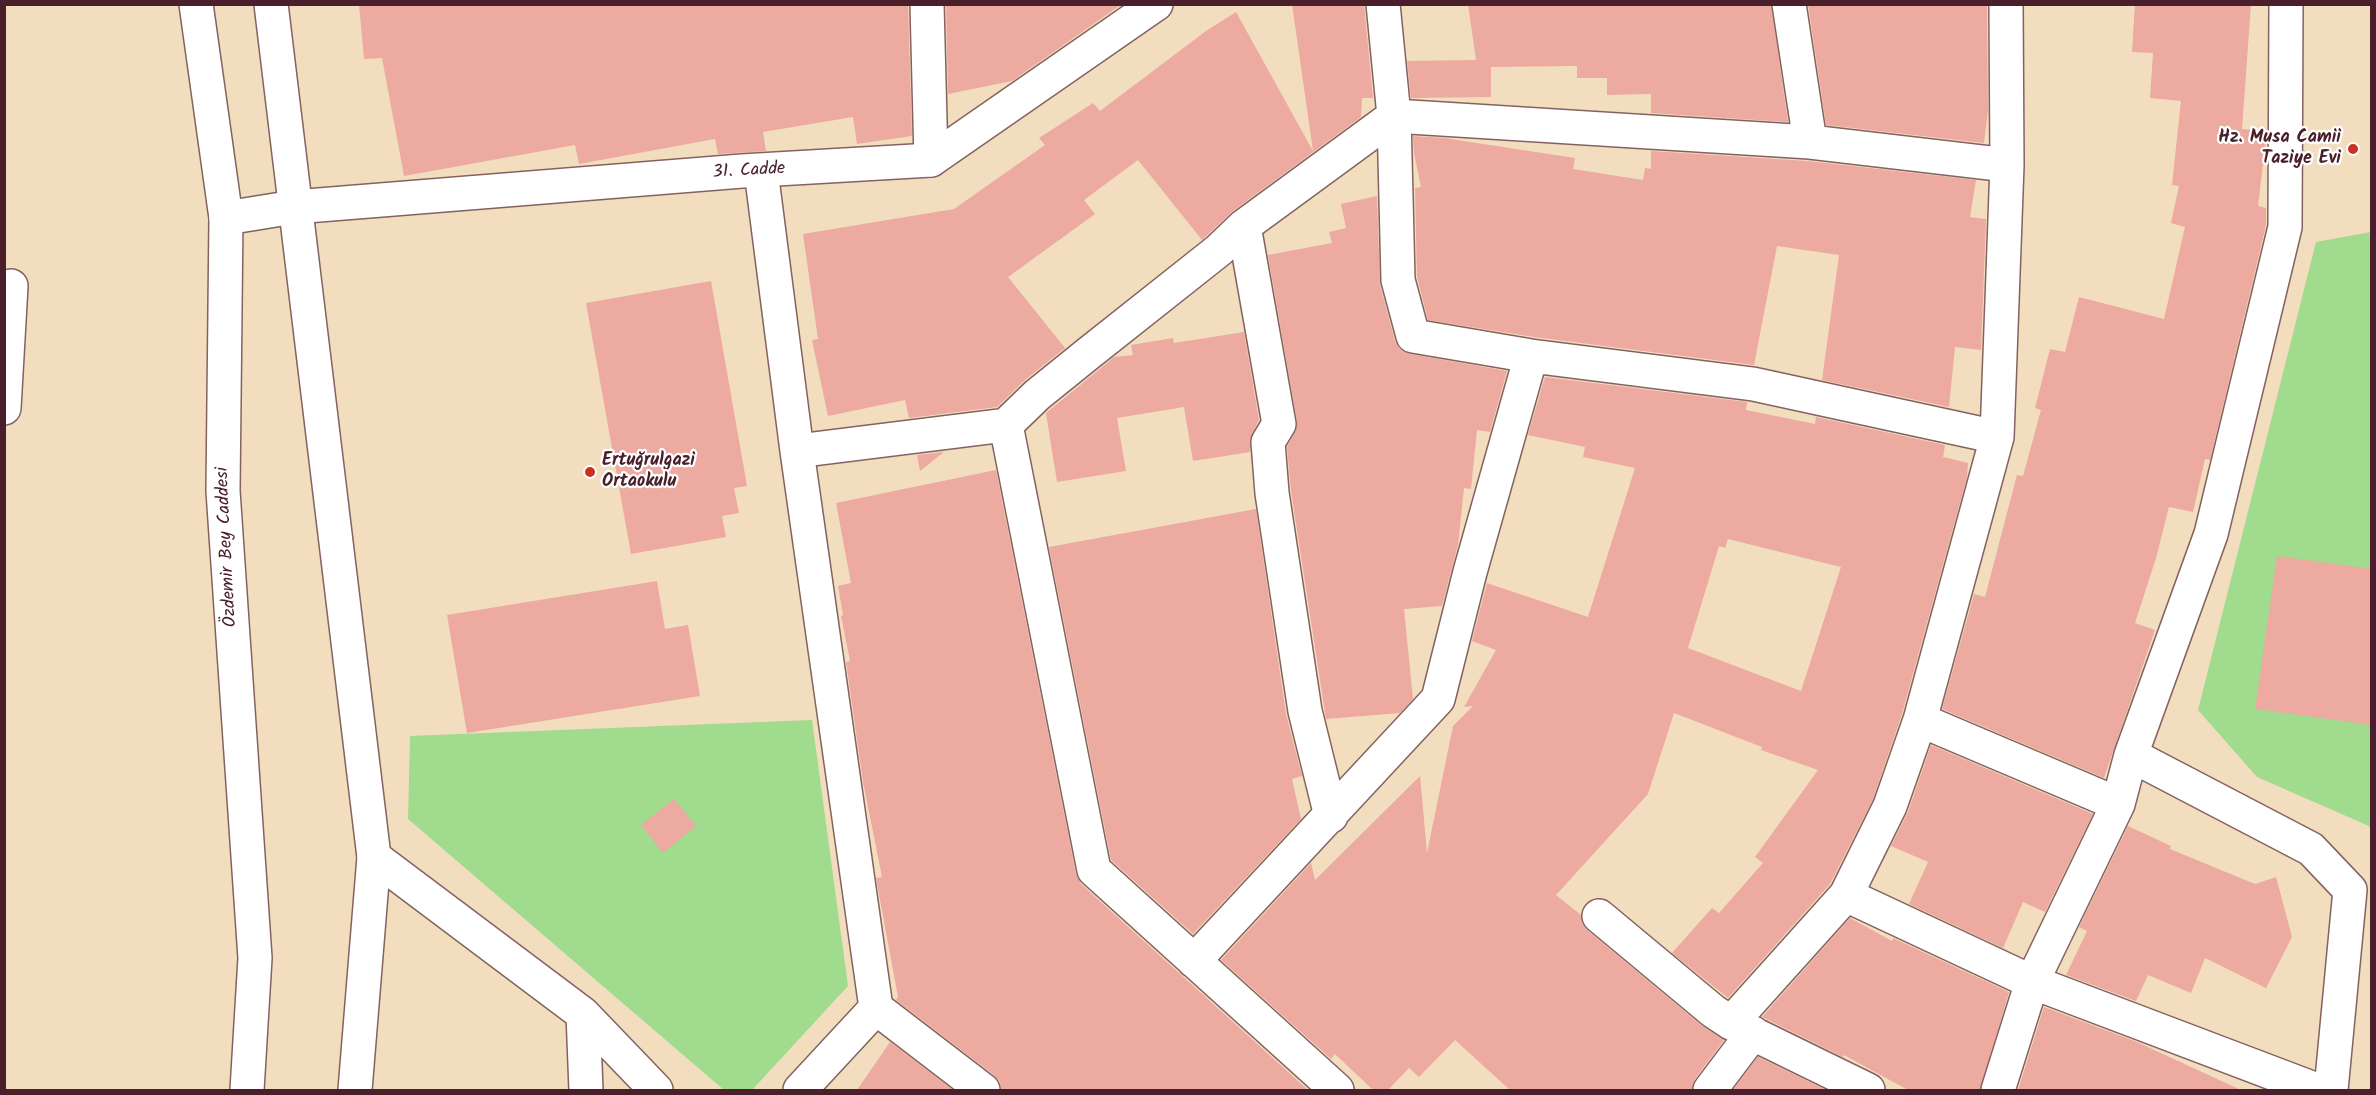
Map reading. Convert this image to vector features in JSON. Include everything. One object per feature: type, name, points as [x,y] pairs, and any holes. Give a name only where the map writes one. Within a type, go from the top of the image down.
[{"type":"street","name":"Özdemir Bey Caddesi","points":[[196,4],[226,218],[223,491],[255,958],[247,1090]]},
{"type":"street","points":[[271,4],[374,857],[355,1090]]},
{"type":"street","points":[[927,4],[931,160]]},
{"type":"street","points":[[931,160],[1156,4]]},
{"type":"street","points":[[1383,4],[1394,116],[1398,280],[1413,336],[1531,356],[1753,384],[1997,437]]},
{"type":"street","points":[[1790,4],[1810,142]]},
{"type":"street","points":[[1710,1090],[1742,1028],[1846,895],[1890,806],[1920,720],[1997,437],[2007,165],[2006,4]]},
{"type":"street","points":[[1998,1090],[2032,982],[2118,804],[2131,755],[2211,534],[2285,227],[2286,4]]},
{"type":"street","points":[[797,451],[1006,424],[1046,388],[1219,250],[1244,226],[1394,116],[1810,142],[2007,165]]},
{"type":"street","name":"31. Cadde","points":[[226,218],[294,207],[931,160]]},
{"type":"street","points":[[761,171],[797,451],[876,1008],[983,1090]]},
{"type":"street","points":[[1244,226],[1279,424],[1268,442],[1272,493],[1305,711],[1331,816]]},
{"type":"street","points":[[4,408],[11,285]]},
{"type":"street","points":[[1194,961],[1438,699],[1470,572],[1531,356]]},
{"type":"street","points":[[1006,424],[1094,870],[1337,1090]]},
{"type":"street","points":[[1920,720],[2118,804]]},
{"type":"street","points":[[2131,755],[2311,849],[2350,890],[2331,1090]]},
{"type":"street","points":[[374,857],[583,1014],[657,1090]]},
{"type":"street","points":[[1846,895],[2032,982],[2317,1090]]},
{"type":"street","points":[[1599,916],[1713,1011],[1742,1028],[1868,1090]]},
{"type":"street","points":[[800,1090],[876,1008]]},
{"type":"street","points":[[583,1014],[586,1090]]},
{"type":"green space","points":[[2371,232],[2371,830],[2369,826],[2257,777],[2198,710],[2316,242]]},
{"type":"green space","points":[[812,720],[848,986],[752,1090],[724,1090],[408,819],[410,736]]},
{"type":"building","points":[[359,4],[908,4],[912,136],[857,144],[853,117],[763,132],[766,151],[718,154],[715,139],[579,164],[575,145],[404,176],[382,58],[364,59]]},
{"type":"building","points":[[946,4],[1122,4],[1012,81],[948,94]]},
{"type":"building","points":[[1292,4],[1364,4],[1373,98],[1362,98],[1361,117],[1233,211],[1202,240],[1138,160],[1084,200],[1095,214],[1008,277],[1065,348],[1025,380],[997,407],[909,418],[905,400],[828,416],[812,340],[818,339],[803,234],[954,209],[1045,145],[1039,138],[1093,103],[1100,111],[1206,31],[1236,12],[1313,151]]},
{"type":"building","points":[[1468,4],[1771,4],[1788,122],[1651,113],[1651,94],[1607,95],[1607,78],[1577,78],[1577,66],[1491,67],[1491,97],[1411,98],[1407,61],[1476,60]]},
{"type":"building","points":[[1808,4],[1987,4],[1988,110],[1984,143],[1826,125]]},
{"type":"building","points":[[2135,4],[2251,4],[2242,129],[2267,131],[2258,206],[2266,208],[2266,225],[2210,460],[2205,459],[2193,512],[2169,507],[2156,558],[2135,623],[2155,630],[2104,778],[1942,709],[1974,594],[1985,597],[2017,475],[2023,476],[2041,410],[2035,408],[2050,349],[2065,352],[2079,297],[2164,319],[2185,227],[2171,223],[2179,186],[2172,185],[2181,101],[2150,98],[2153,53],[2132,52]]},
{"type":"building","points":[[1413,136],[1444,138],[1575,158],[1573,169],[1643,180],[1645,168],[1651,169],[1651,151],[1808,161],[1976,180],[1970,217],[1986,219],[1981,350],[1955,347],[1949,407],[1822,380],[1839,255],[1777,246],[1754,365],[1534,337],[1428,320],[1417,277],[1415,188],[1421,187]]},
{"type":"building","points":[[1377,196],[1380,285],[1395,341],[1400,349],[1410,354],[1507,371],[1490,432],[1477,430],[1471,489],[1464,488],[1458,545],[1442,606],[1404,609],[1413,699],[1400,713],[1326,719],[1291,491],[1287,447],[1295,433],[1297,421],[1268,255],[1332,243],[1329,232],[1346,228],[1341,204]]},
{"type":"building","points":[[711,281],[747,486],[734,488],[739,513],[722,516],[726,537],[631,554],[586,303]]},
{"type":"building","points":[[1244,332],[1259,420],[1252,433],[1250,452],[1193,461],[1184,407],[1117,418],[1126,471],[1057,482],[1046,413],[1114,357],[1133,355],[1131,345],[1173,338],[1174,343]]},
{"type":"building","points":[[1545,377],[1747,402],[1746,410],[1815,424],[1816,417],[1945,445],[1943,457],[1968,463],[1967,477],[1902,714],[1873,799],[1830,884],[1728,998],[1672,953],[1712,908],[1719,913],[1763,863],[1755,857],[1818,770],[1761,750],[1762,747],[1674,713],[1648,794],[1556,895],[1581,915],[1582,923],[1587,930],[1701,1025],[1724,1040],[1695,1079],[1692,1090],[1510,1090],[1455,1040],[1419,1077],[1409,1068],[1388,1090],[1373,1090],[1335,1054],[1331,1059],[1221,960],[1311,863],[1315,880],[1420,776],[1427,853],[1453,726],[1473,706],[1464,707],[1496,650],[1472,641],[1487,583],[1588,617],[1635,468],[1583,457],[1585,447],[1528,435]],"holes":[[[1728,539],[1841,567],[1801,691],[1688,648],[1719,546],[1725,548]]]},
{"type":"building","points":[[944,452],[920,471],[917,455]]},
{"type":"building","points":[[996,470],[1076,874],[1081,884],[1308,1090],[1001,1090],[1000,1082],[994,1075],[896,1000],[898,997],[876,878],[882,877],[863,782],[846,662],[850,661],[838,586],[851,583],[836,503]]},
{"type":"building","points":[[1256,509],[1286,714],[1302,776],[1292,779],[1301,819],[1193,934],[1111,860],[1049,547]]},
{"type":"building","points":[[2277,556],[2372,569],[2372,725],[2255,709]]},
{"type":"building","points":[[657,581],[665,629],[688,625],[700,696],[467,733],[447,615]]},
{"type":"building","points":[[1931,745],[2093,814],[2045,912],[2023,902],[2003,948],[1909,904],[1928,862],[1891,846],[1908,812]]},
{"type":"building","points":[[674,799],[696,826],[663,853],[641,825]]},
{"type":"building","points":[[2128,826],[2171,846],[2170,849],[2255,884],[2276,877],[2292,937],[2266,988],[2205,958],[2191,993],[2148,975],[2136,1001],[2066,975],[2087,931],[2079,927]]},
{"type":"building","points":[[1850,918],[1892,941],[1893,938],[2009,992],[1980,1090],[1908,1090],[1844,1055],[1843,1057],[1762,1017]]},
{"type":"building","points":[[2044,1007],[2137,1042],[2241,1090],[2018,1090]]},
{"type":"building","points":[[890,1042],[953,1090],[857,1090]]},
{"type":"building","points":[[1758,1057],[1826,1090],[1733,1090]]},
{"type":"place","name":"Hz. Musa Camii Taziye Evi","points":[[2353,149]]},
{"type":"place","name":"Ertuğrulgazi Ortaokulu","points":[[590,472]]}]
